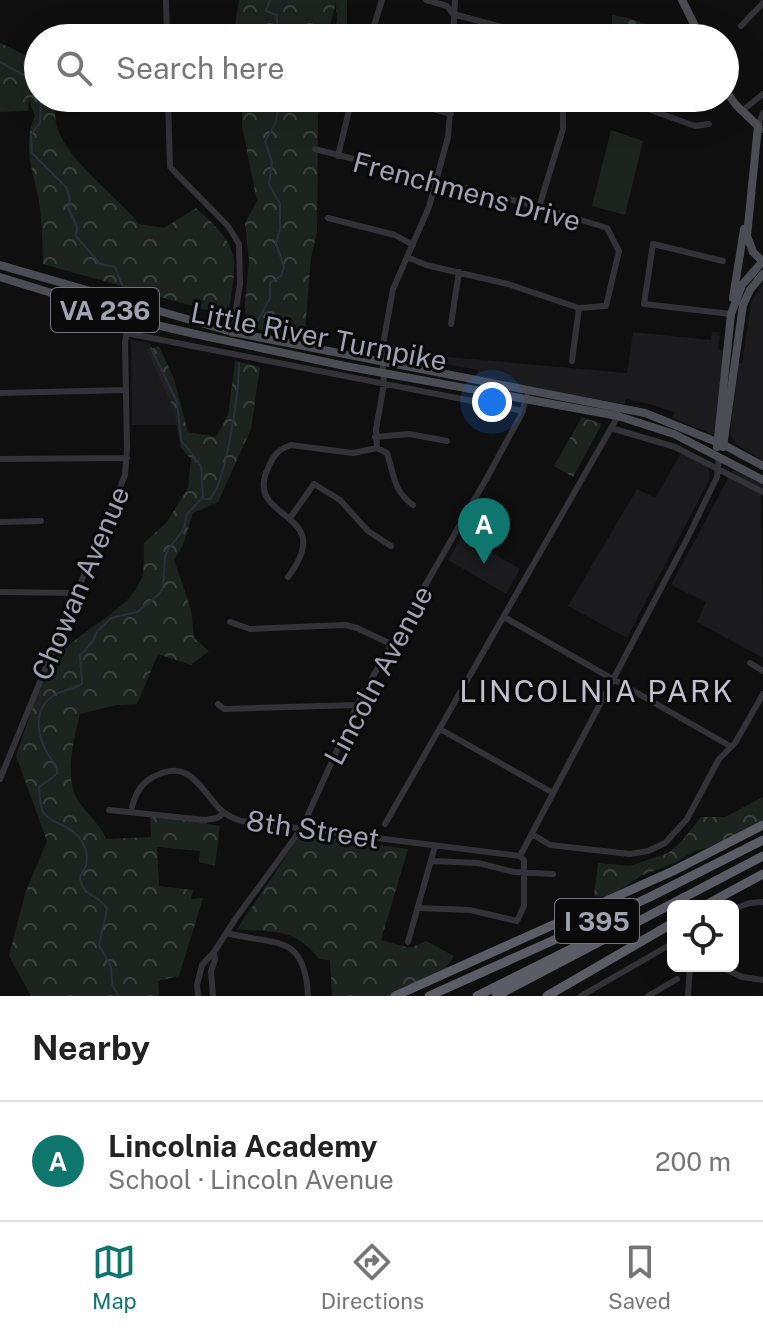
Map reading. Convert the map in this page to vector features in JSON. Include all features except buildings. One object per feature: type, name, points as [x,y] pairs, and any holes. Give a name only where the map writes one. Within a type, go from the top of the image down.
[{"type":"highway","points":[[395,996],[673,871],[763,825]]},
{"type":"highway","name":"I 395","points":[[429,996],[650,897],[763,840]]},
{"type":"highway","points":[[496,996],[763,856]]},
{"type":"highway","points":[[715,900],[763,874]]},
{"type":"highway","points":[[477,996],[634,917],[660,910]]},
{"type":"highway","name":"I 395","points":[[547,996],[667,926]]},
{"type":"main road","points":[[682,0],[694,24]]},
{"type":"main road","points":[[720,455],[738,256],[747,221],[761,128],[739,107]]},
{"type":"main road","points":[[731,314],[742,285],[763,262],[749,247],[747,221]]},
{"type":"main road","name":"Little River Turnpike","points":[[0,265],[232,332],[645,413],[720,444],[763,466]]},
{"type":"main road","points":[[720,444],[743,305],[763,274]]},
{"type":"main road","name":"Little River Turnpike","points":[[0,277],[126,316],[230,342],[618,416],[674,434],[720,455],[763,480]]},
{"type":"street","points":[[166,0],[167,24]]},
{"type":"street","points":[[374,24],[382,0]]},
{"type":"street","points":[[426,0],[447,6],[453,14],[490,24]]},
{"type":"street","points":[[453,24],[455,0]]},
{"type":"street","points":[[741,26],[763,3]]},
{"type":"street","points":[[742,111],[763,94]]},
{"type":"street","points":[[168,112],[170,167],[232,230],[239,244],[240,284],[230,342]]},
{"type":"street","points":[[338,156],[349,112]]},
{"type":"street","points":[[377,448],[375,437],[384,384],[382,362],[395,282],[429,207],[448,137],[451,114],[444,112]]},
{"type":"street","points":[[539,207],[563,129],[563,112]]},
{"type":"street","points":[[656,112],[692,125],[709,124]]},
{"type":"street","points":[[761,128],[763,113]]},
{"type":"street","name":"Frenchmens Drive","points":[[315,149],[539,207],[607,228],[619,251],[606,306],[579,308]]},
{"type":"street","points":[[328,218],[395,235],[413,245]]},
{"type":"street","points":[[723,261],[653,244],[644,304],[731,314]]},
{"type":"street","points":[[407,257],[426,265],[508,284],[579,308],[572,361]]},
{"type":"street","points":[[451,324],[459,272]]},
{"type":"street","name":"Chowan Avenue","points":[[0,779],[123,483],[127,458],[128,303]]},
{"type":"street","points":[[126,333],[523,411]]},
{"type":"street","name":"Lincoln Avenue","points":[[198,996],[202,965],[302,828],[357,705],[523,411],[529,389]]},
{"type":"street","points":[[0,393],[126,390]]},
{"type":"street","points":[[385,824],[618,416]]},
{"type":"street","points":[[611,428],[675,447],[763,492]]},
{"type":"street","points":[[375,437],[409,434],[447,441]]},
{"type":"street","points":[[288,577],[300,562],[304,542],[299,528],[269,502],[262,487],[264,475],[281,448],[299,445],[353,453],[377,448],[387,453],[397,489],[413,505]]},
{"type":"street","points":[[418,908],[470,910],[517,921],[524,906],[524,860],[520,856],[712,488],[720,455]]},
{"type":"street","points":[[0,459],[127,458]]},
{"type":"street","points":[[290,518],[314,484],[340,500],[368,531],[391,546]]},
{"type":"street","points":[[0,522],[41,521]]},
{"type":"street","points":[[0,592],[76,593]]},
{"type":"street","points":[[504,617],[730,746]]},
{"type":"street","points":[[230,622],[250,629],[345,625],[391,644]]},
{"type":"street","points":[[750,663],[763,671]]},
{"type":"street","points":[[532,834],[550,845],[630,854],[648,851],[665,843],[687,819],[719,759],[735,743],[763,694]]},
{"type":"street","points":[[218,704],[224,709],[357,705]]},
{"type":"street","points":[[440,729],[553,793]]},
{"type":"street","points":[[132,807],[137,793],[147,781],[161,774],[176,772],[196,779],[224,813]]},
{"type":"street","name":"8th Street","points":[[109,810],[205,820],[224,813],[241,821],[520,856]]},
{"type":"street","points":[[408,942],[435,846]]},
{"type":"street","points":[[432,861],[478,863],[523,873],[553,874]]},
{"type":"street","points":[[739,907],[763,902]]},
{"type":"street","points":[[227,933],[289,946],[304,964],[308,996]]},
{"type":"street","points":[[581,996],[667,946]]},
{"type":"street","points":[[213,996],[211,971],[214,952]]},
{"type":"street","points":[[688,996],[690,972]]},
{"type":"street","points":[[732,972],[763,980]]},
{"type":"street","points":[[648,996],[677,979]]},
{"type":"shaded area","points":[[763,283],[763,461],[736,444],[731,435],[731,426],[751,303]]},
{"type":"shaded area","points":[[633,332],[711,340],[712,332],[720,332],[718,349],[723,350],[714,435],[673,418],[674,412],[649,404],[626,399],[625,404],[476,379],[478,370],[423,360],[425,355],[627,373]]},
{"type":"shaded area","points":[[131,340],[150,343],[182,425],[132,425]]},
{"type":"shaded area","points":[[682,452],[708,466],[710,478],[627,638],[568,606],[637,489],[655,498]]},
{"type":"shaded area","points":[[734,467],[763,484],[763,658],[697,622],[706,602],[671,585]]},
{"type":"shaded area","points":[[462,535],[520,569],[506,594],[448,560]]},
{"type":"green space","points":[[239,0],[347,0],[347,24],[336,24],[336,2],[330,24],[235,24]]},
{"type":"green space","points":[[612,15],[646,24],[612,24]]},
{"type":"green space","points":[[0,43],[24,54],[24,111],[0,112]]},
{"type":"green space","points":[[34,112],[55,112],[56,123],[69,150],[139,224],[164,228],[196,208],[211,222],[222,234],[233,255],[228,316],[43,264],[40,208],[29,151]]},
{"type":"green space","points":[[242,112],[319,112],[317,232],[311,258],[305,331],[296,329],[295,338],[246,327],[249,261],[245,223],[257,201]]},
{"type":"green space","points":[[611,130],[643,141],[625,215],[592,206]]},
{"type":"green space","points":[[159,346],[174,379],[188,432],[216,437],[228,415],[235,361],[260,367],[251,429],[218,502],[193,513],[183,545],[174,560],[191,609],[194,638],[209,651],[191,665],[158,654],[137,704],[116,705],[80,714],[71,759],[72,782],[79,802],[106,839],[151,837],[150,814],[207,821],[207,824],[220,826],[215,866],[199,862],[200,851],[157,847],[159,886],[193,890],[191,899],[203,898],[179,976],[158,981],[159,996],[31,996],[9,956],[25,894],[47,841],[16,756],[52,664],[61,652],[134,592],[142,576],[144,543],[167,522],[188,488],[191,459],[181,448],[174,409],[147,350]]},
{"type":"green space","points":[[582,417],[602,424],[573,477],[554,466]]},
{"type":"green space","points":[[763,797],[763,826],[737,839],[695,851],[641,876],[609,897],[594,896],[598,863],[630,866],[668,853],[701,817],[725,817]]},
{"type":"green space","points":[[301,834],[408,849],[381,940],[410,948],[426,941],[454,956],[438,980],[405,996],[332,996],[330,960],[319,959],[292,936],[237,929]]},
{"type":"waterway","points":[[270,0],[266,11],[277,15],[277,24]]},
{"type":"waterway","points":[[0,62],[24,75]]},
{"type":"waterway","points":[[40,112],[40,123],[31,135],[32,153],[66,187],[70,199],[68,207],[77,227],[76,236],[100,264],[115,267],[122,285]]},
{"type":"waterway","points":[[257,322],[270,298],[270,283],[281,276],[284,267],[276,243],[280,229],[280,204],[269,184],[272,162],[265,141],[276,122],[277,112]]},
{"type":"waterway","points":[[118,996],[112,984],[111,967],[99,945],[107,909],[87,893],[80,877],[86,863],[85,849],[73,831],[49,818],[41,807],[39,787],[57,774],[57,770],[44,746],[39,723],[47,701],[82,684],[80,655],[93,641],[97,631],[111,618],[137,612],[159,594],[163,588],[165,557],[169,548],[184,529],[187,514],[203,497],[201,466],[181,440],[177,402],[151,348]]},
{"type":"waterway","points":[[204,499],[210,499],[216,489],[227,455],[239,363]]},
{"type":"place","name":"Lincolnia Academy","points":[[484,564]]},
{"type":"district","name":"LINCOLNIA PARK","points":[[597,691]]}]
